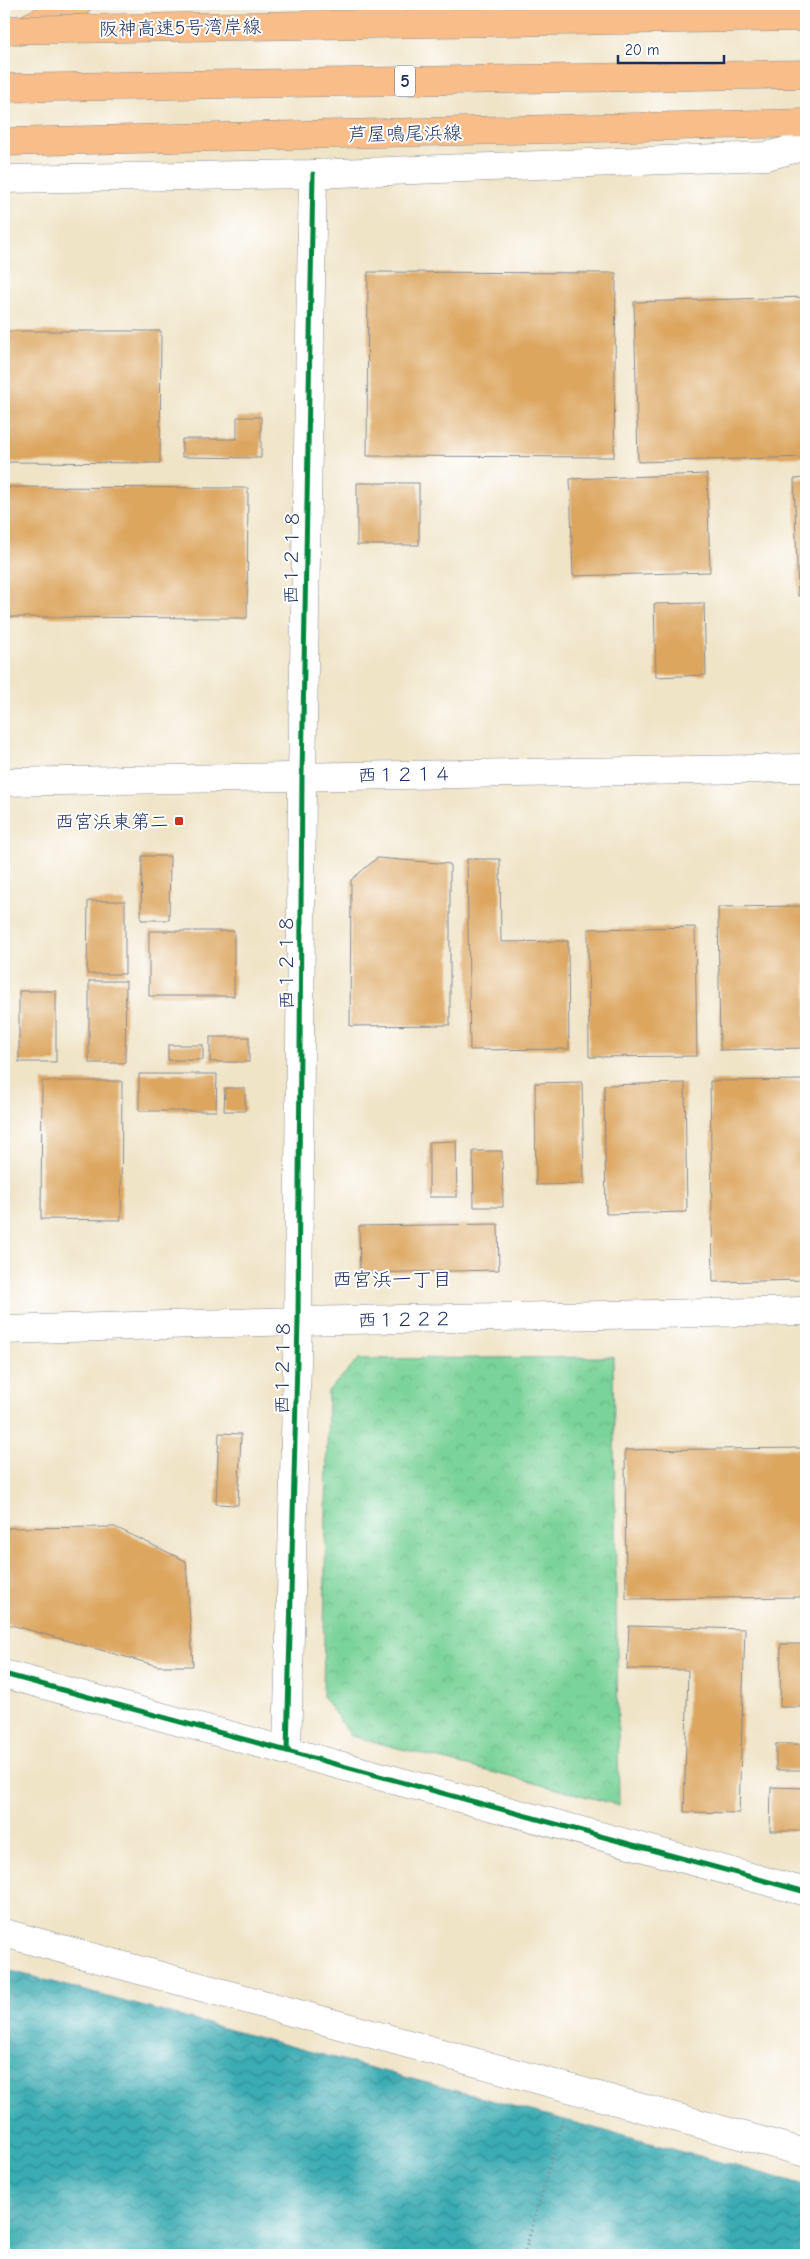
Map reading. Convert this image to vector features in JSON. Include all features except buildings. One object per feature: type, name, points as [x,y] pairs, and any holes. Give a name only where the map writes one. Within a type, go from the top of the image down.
[{"type":"main road","points":[[4,40],[77,4]]},
{"type":"main road","name":"阪神高速5号湾岸線","points":[[4,30],[806,16]]},
{"type":"main road","name":"5","points":[[4,88],[806,74]]},
{"type":"main road","name":"芦屋鳴尾浜線","points":[[4,142],[806,123]]},
{"type":"street","points":[[4,179],[313,174],[767,156],[806,146]]},
{"type":"street","name":"西１２１８","points":[[287,1751],[298,1321],[302,776],[313,174]]},
{"type":"street","name":"西１２１４","points":[[4,782],[806,768]]},
{"type":"street","name":"西１２２２","points":[[4,1330],[298,1321],[806,1311]]},
{"type":"street","points":[[4,1674],[806,1892]]},
{"type":"street","points":[[4,1933],[806,2153]]},
{"type":"path","points":[[524,2255],[563,2119]]},
{"type":"path","points":[[804,2255],[806,2245]]},
{"type":"green space","points":[[613,1357],[619,1805],[351,1736],[323,1697],[328,1391],[359,1359]]},
{"type":"water","points":[[4,1969],[806,2185],[806,2255],[4,2255]]},
{"type":"cycle path","points":[[287,1751],[298,1321],[302,776],[313,174]]},
{"type":"cycle path","points":[[4,1674],[806,1892]]},
{"type":"place","name":"西宮浜東第二","points":[[179,821]]},
{"type":"district","name":"西宮浜一丁目","points":[[392,1279]]}]
